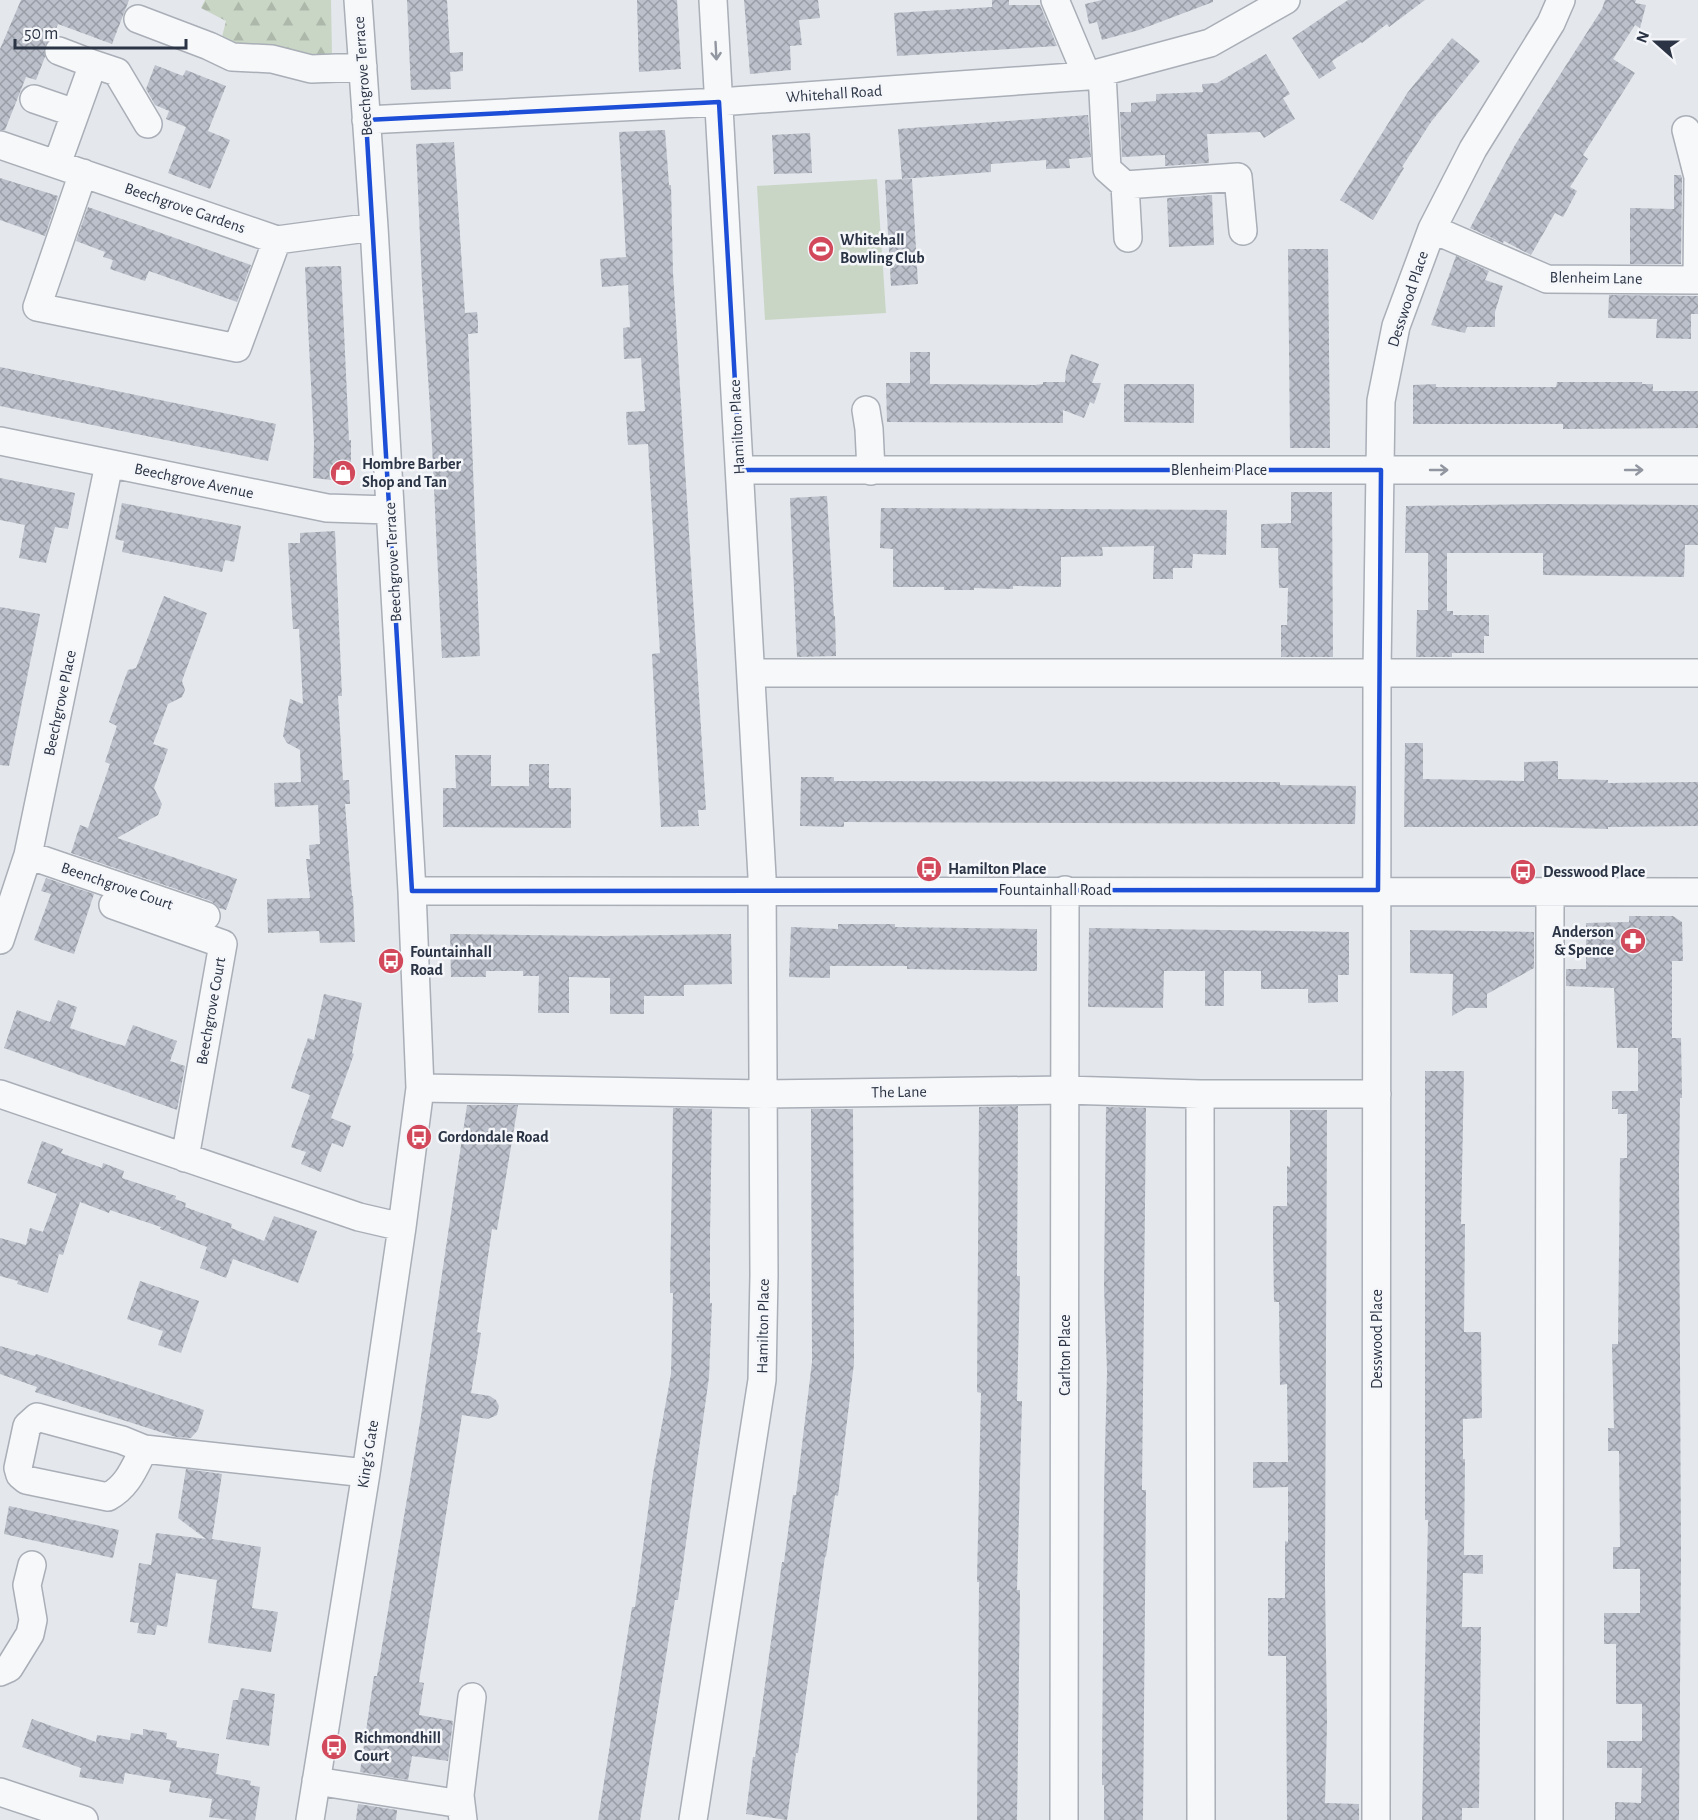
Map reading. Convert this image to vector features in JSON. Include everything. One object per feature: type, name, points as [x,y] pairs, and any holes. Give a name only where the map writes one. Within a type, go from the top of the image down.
[{"type":"street","name":"Beechgrove Terrace","points":[[358,0],[374,227],[412,891],[420,1088]]},
{"type":"street","name":"Hamilton Place","points":[[693,1820],[762,1380],[763,890],[714,0]]},
{"type":"street","name":"Whitehall Road","points":[[366,120],[719,102],[1094,74],[1210,43],[1286,0]]},
{"type":"street","name":"Desswood Place","points":[[1376,1820],[1377,671],[1381,401],[1396,326],[1431,230],[1473,149],[1551,23],[1561,0]]},
{"type":"street","points":[[1061,3],[1094,74],[1107,169],[1125,185],[1128,238]]},
{"type":"street","points":[[138,19],[232,57],[272,59],[311,69],[363,67]]},
{"type":"street","points":[[59,51],[117,72],[148,124]]},
{"type":"street","points":[[57,164],[93,64]]},
{"type":"street","points":[[34,99],[75,113]]},
{"type":"street","points":[[1686,130],[1698,177],[1698,280]]},
{"type":"street","name":"Beechgrove Gardens","points":[[0,145],[277,240],[374,227]]},
{"type":"street","points":[[83,173],[37,306],[237,348],[277,240]]},
{"type":"street","points":[[1125,185],[1238,177],[1243,231]]},
{"type":"street","name":"Blenheim Lane","points":[[1431,230],[1547,279],[1698,280]]},
{"type":"street","points":[[866,410],[871,471]]},
{"type":"street","name":"Beechgrove Avenue","points":[[0,441],[327,508],[389,510]]},
{"type":"street","name":"Beechgrove Place","points":[[0,940],[28,855],[109,464]]},
{"type":"street","name":"Blenheim Place","points":[[740,470],[1698,470]]},
{"type":"street","points":[[752,673],[1377,671],[1698,673]]},
{"type":"street","name":"Beenchgrove Court","points":[[28,855],[206,916]]},
{"type":"street","name":"Carlton Place","points":[[1064,1820],[1065,890]]},
{"type":"street","name":"Fountainhall Road","points":[[412,891],[1698,892]]},
{"type":"street","points":[[1549,1820],[1550,891]]},
{"type":"street","name":"Beechgrove Court","points":[[114,905],[223,944],[185,1158]]},
{"type":"street","name":"The Lane","points":[[420,1088],[764,1094],[1065,1090],[1200,1094],[1377,1094]]},
{"type":"street","name":"King's Gate","points":[[310,1820],[366,1473],[420,1088]]},
{"type":"street","points":[[0,1094],[359,1217],[402,1227]]},
{"type":"street","points":[[1200,1094],[1201,1820]]},
{"type":"street","points":[[144,1449],[366,1473]]},
{"type":"street","points":[[0,1672],[9,1668],[30,1634],[33,1620],[27,1585],[32,1566]]},
{"type":"street","points":[[316,1780],[462,1812],[460,1795],[472,1697]]},
{"type":"street","points":[[0,1792],[84,1820]]},
{"type":"highlighted area","points":[[719,102],[740,470],[1381,470],[1378,890],[412,891],[366,120]]},
{"type":"green space","points":[[205,0],[331,0],[332,55],[286,54],[228,45],[222,37],[226,21],[201,8]]},
{"type":"green space","name":"Whitehall Bowling Club","points":[[877,179],[886,313],[765,320],[757,186]]},
{"type":"building","points":[[21,0],[129,0],[112,44],[58,24],[53,37],[45,45],[45,57],[36,80],[26,77],[5,130],[0,130],[0,49]]},
{"type":"building","points":[[407,0],[447,0],[450,53],[463,52],[463,71],[450,72],[451,89],[411,90]]},
{"type":"building","points":[[637,0],[677,0],[681,69],[639,72]]},
{"type":"building","points":[[744,0],[818,0],[820,18],[799,20],[802,45],[790,46],[791,70],[750,74]]},
{"type":"building","points":[[992,0],[1009,0],[1009,5],[1040,5],[1057,46],[897,56],[894,13],[992,7]]},
{"type":"building","points":[[1102,0],[1213,0],[1213,2],[1139,30],[1102,40],[1097,22],[1089,24],[1085,4]]},
{"type":"building","points":[[1348,0],[1425,0],[1389,27],[1387,24],[1362,43],[1332,61],[1336,68],[1319,79],[1292,38]]},
{"type":"building","points":[[1605,0],[1636,0],[1635,3],[1646,5],[1640,28],[1635,25],[1613,59],[1635,73],[1583,155],[1588,159],[1570,187],[1577,191],[1563,217],[1555,213],[1531,255],[1504,241],[1503,243],[1470,228],[1515,145],[1602,9]]},
{"type":"building","points":[[1452,38],[1480,61],[1431,122],[1402,167],[1404,168],[1373,220],[1340,200],[1408,92]]},
{"type":"building","points":[[1266,54],[1290,94],[1283,98],[1295,119],[1264,138],[1260,132],[1207,134],[1209,163],[1165,166],[1165,155],[1122,157],[1120,112],[1131,112],[1131,103],[1156,101],[1156,94],[1203,92],[1202,84],[1217,83]]},
{"type":"building","points":[[155,65],[183,76],[186,70],[226,86],[208,131],[230,140],[210,189],[168,173],[186,127],[166,119],[169,111],[155,105],[146,89]]},
{"type":"building","points":[[1088,115],[1091,157],[1069,159],[1070,168],[1046,169],[1046,160],[991,164],[991,172],[902,179],[898,129]]},
{"type":"building","points":[[665,130],[669,185],[671,185],[673,273],[706,810],[698,810],[699,826],[661,827],[652,654],[660,653],[648,444],[628,445],[626,412],[645,411],[641,358],[624,359],[623,328],[630,327],[628,285],[602,287],[600,259],[626,257],[619,132]]},
{"type":"building","points":[[810,133],[812,173],[774,174],[772,135]]},
{"type":"building","points":[[454,142],[465,313],[477,312],[478,323],[478,333],[468,334],[480,656],[442,658],[416,144]]},
{"type":"building","points":[[1674,175],[1681,175],[1682,179],[1681,264],[1630,264],[1630,208],[1674,209]]},
{"type":"building","points":[[0,178],[58,196],[45,236],[0,220]]},
{"type":"building","points":[[912,179],[918,284],[891,286],[885,180]]},
{"type":"building","points":[[1212,195],[1214,245],[1169,247],[1167,198]]},
{"type":"building","points":[[88,207],[251,265],[237,302],[149,271],[145,281],[110,269],[113,260],[103,257],[105,252],[76,241]]},
{"type":"building","points":[[1288,249],[1328,249],[1330,448],[1290,448]]},
{"type":"building","points":[[1456,256],[1489,271],[1485,280],[1503,286],[1495,312],[1495,327],[1467,327],[1465,333],[1431,325]]},
{"type":"building","points":[[341,266],[349,440],[351,440],[351,482],[313,478],[314,442],[305,267]]},
{"type":"building","points":[[1609,295],[1698,296],[1698,314],[1691,314],[1691,339],[1656,338],[1657,319],[1608,318]]},
{"type":"building","points":[[910,352],[930,352],[930,384],[1035,385],[1043,384],[1043,382],[1065,382],[1071,354],[1099,364],[1092,383],[1101,383],[1094,404],[1090,402],[1084,418],[1063,410],[1063,423],[887,422],[886,383],[910,383]]},
{"type":"building","points":[[0,367],[276,424],[268,461],[0,406]]},
{"type":"building","points":[[1557,382],[1642,382],[1642,384],[1653,384],[1653,391],[1698,391],[1698,428],[1563,429],[1563,424],[1413,424],[1413,385],[1556,387]]},
{"type":"building","points":[[1124,384],[1194,384],[1194,423],[1124,422]]},
{"type":"building","points":[[0,478],[75,493],[68,529],[55,527],[46,563],[19,558],[25,525],[0,520]]},
{"type":"building","points":[[1291,492],[1332,492],[1333,657],[1281,657],[1281,625],[1287,625],[1288,588],[1279,588],[1278,548],[1261,548],[1261,524],[1291,523]]},
{"type":"building","points":[[827,496],[836,656],[797,657],[790,498]]},
{"type":"building","points":[[122,503],[241,526],[234,562],[225,560],[222,572],[122,552],[124,541],[115,539]]},
{"type":"building","points":[[1698,505],[1698,545],[1685,545],[1684,577],[1543,575],[1543,553],[1447,553],[1447,611],[1453,611],[1453,615],[1489,615],[1489,636],[1484,636],[1484,653],[1452,653],[1452,657],[1416,657],[1417,610],[1428,610],[1428,553],[1405,553],[1406,506]]},
{"type":"building","points":[[881,508],[1227,510],[1226,555],[1193,554],[1192,568],[1173,568],[1173,579],[1153,579],[1154,546],[1102,547],[1103,556],[1061,557],[1061,587],[1013,586],[1013,589],[944,590],[944,587],[893,587],[893,549],[880,548]]},
{"type":"building","points":[[335,531],[342,696],[338,696],[343,780],[349,780],[350,804],[345,804],[355,942],[320,943],[319,931],[268,933],[267,899],[310,898],[306,859],[310,859],[309,845],[320,844],[318,805],[275,807],[274,783],[301,782],[300,750],[287,743],[283,736],[290,699],[303,704],[299,629],[293,629],[288,543],[300,543],[300,533]]},
{"type":"building","points":[[164,596],[207,613],[182,681],[185,690],[182,697],[168,704],[153,744],[168,749],[154,788],[162,804],[158,815],[117,838],[237,879],[226,910],[219,908],[211,901],[71,853],[80,825],[88,828],[110,764],[105,762],[117,726],[109,722],[128,670],[136,668]]},
{"type":"building","points":[[0,607],[40,614],[9,766],[0,765]]},
{"type":"building","points":[[1405,743],[1423,743],[1423,779],[1524,781],[1524,762],[1558,761],[1558,779],[1608,780],[1608,783],[1698,782],[1698,826],[1608,827],[1608,829],[1404,827]]},
{"type":"building","points":[[455,755],[491,755],[491,786],[529,786],[529,764],[549,764],[549,788],[571,788],[571,828],[443,827],[443,788],[456,788]]},
{"type":"building","points":[[801,777],[834,777],[834,781],[1280,782],[1280,785],[1356,786],[1355,824],[844,822],[844,827],[800,826]]},
{"type":"building","points":[[46,878],[94,894],[74,954],[34,940],[51,894],[41,891]]},
{"type":"building","points":[[1629,916],[1673,916],[1682,922],[1683,961],[1672,961],[1672,1038],[1681,1038],[1682,1098],[1680,1098],[1679,1167],[1681,1558],[1679,1820],[1615,1820],[1615,1802],[1641,1803],[1642,1768],[1607,1768],[1607,1741],[1642,1741],[1642,1704],[1616,1704],[1616,1644],[1604,1644],[1604,1613],[1640,1613],[1640,1569],[1613,1569],[1613,1547],[1620,1547],[1619,1451],[1608,1451],[1608,1428],[1614,1428],[1612,1344],[1618,1344],[1620,1158],[1627,1158],[1627,1114],[1618,1114],[1618,1109],[1612,1109],[1612,1091],[1638,1091],[1638,1048],[1617,1048],[1614,988],[1566,986],[1566,969],[1586,969],[1586,923],[1629,922]]},
{"type":"building","points":[[838,924],[1037,929],[1037,971],[907,969],[907,966],[830,966],[830,978],[789,977],[791,927],[838,929]]},
{"type":"building","points":[[1089,928],[1349,932],[1349,975],[1338,975],[1338,1002],[1308,1003],[1308,989],[1261,989],[1261,971],[1224,971],[1224,1006],[1205,1006],[1205,971],[1164,971],[1163,1008],[1088,1007]]},
{"type":"building","points":[[1410,930],[1534,932],[1534,968],[1487,994],[1487,1008],[1466,1008],[1452,1016],[1453,974],[1410,973]]},
{"type":"building","points":[[450,934],[604,936],[731,934],[732,984],[684,985],[684,996],[644,996],[644,1014],[610,1014],[610,978],[569,977],[569,1013],[538,1013],[539,976],[523,976],[523,971],[486,971],[486,977],[451,977]]},
{"type":"building","points":[[324,994],[362,1003],[352,1053],[354,1054],[331,1118],[351,1126],[343,1147],[332,1143],[321,1172],[301,1164],[306,1152],[291,1147],[310,1095],[291,1088],[308,1038],[314,1040]]},
{"type":"building","points":[[58,1000],[77,1007],[70,1028],[107,1041],[125,1046],[133,1025],[177,1041],[170,1061],[185,1066],[177,1110],[4,1048],[17,1010],[50,1022]]},
{"type":"building","points":[[1425,1071],[1464,1071],[1461,1224],[1465,1224],[1464,1332],[1481,1332],[1482,1418],[1463,1419],[1463,1459],[1465,1459],[1464,1555],[1483,1555],[1483,1574],[1463,1573],[1462,1627],[1481,1627],[1479,1808],[1462,1808],[1462,1820],[1422,1820],[1428,1520],[1425,1520]]},
{"type":"building","points":[[467,1105],[518,1105],[497,1230],[492,1229],[477,1332],[481,1333],[471,1393],[490,1396],[499,1406],[497,1415],[488,1419],[462,1415],[419,1682],[424,1683],[419,1715],[453,1721],[448,1761],[412,1756],[408,1780],[360,1772],[374,1676],[377,1676],[421,1416]]},
{"type":"building","points":[[1018,1106],[1017,1276],[1020,1276],[1017,1401],[1022,1401],[1017,1590],[1020,1590],[1017,1820],[977,1820],[979,1582],[977,1582],[981,1393],[977,1392],[979,1107]]},
{"type":"building","points":[[1106,1107],[1146,1108],[1142,1490],[1146,1490],[1143,1820],[1104,1820],[1104,1785],[1102,1785],[1107,1372],[1104,1287]]},
{"type":"building","points":[[673,1108],[712,1109],[710,1303],[712,1303],[709,1377],[678,1600],[675,1600],[640,1820],[598,1820],[632,1607],[635,1607],[653,1474],[671,1374]]},
{"type":"building","points":[[811,1109],[853,1109],[854,1363],[838,1496],[835,1495],[825,1556],[787,1820],[746,1814],[782,1562],[784,1562],[793,1495],[796,1495],[812,1362]]},
{"type":"building","points":[[1290,1110],[1327,1110],[1325,1803],[1359,1804],[1359,1820],[1287,1820],[1286,1656],[1268,1656],[1268,1598],[1285,1598],[1288,1487],[1253,1488],[1253,1462],[1288,1462],[1287,1384],[1280,1385],[1279,1302],[1274,1302],[1273,1206],[1287,1206]]},
{"type":"building","points":[[42,1141],[63,1149],[61,1153],[102,1168],[103,1163],[124,1171],[122,1178],[176,1196],[175,1199],[186,1203],[185,1207],[232,1224],[231,1228],[264,1241],[274,1216],[317,1231],[298,1283],[233,1259],[226,1278],[200,1268],[207,1247],[160,1229],[161,1227],[110,1210],[109,1213],[80,1202],[63,1255],[59,1254],[48,1293],[17,1284],[18,1281],[0,1276],[0,1238],[26,1245],[30,1228],[43,1232],[57,1194],[27,1183]]},
{"type":"building","points":[[140,1281],[199,1301],[181,1353],[158,1345],[163,1331],[127,1319]]},
{"type":"building","points":[[0,1346],[35,1356],[36,1354],[204,1410],[198,1430],[191,1438],[176,1437],[35,1392],[37,1387],[0,1374]]},
{"type":"building","points":[[186,1469],[222,1474],[212,1539],[261,1547],[252,1608],[278,1612],[271,1652],[208,1643],[217,1580],[176,1573],[167,1627],[157,1625],[155,1635],[137,1633],[139,1623],[130,1622],[139,1563],[151,1565],[156,1533],[206,1539],[178,1518]]},
{"type":"building","points":[[9,1506],[119,1530],[113,1558],[4,1534]]},
{"type":"building","points":[[241,1688],[275,1694],[269,1746],[226,1739],[233,1700],[238,1700]]},
{"type":"building","points":[[32,1719],[96,1742],[97,1735],[130,1740],[131,1733],[143,1735],[143,1729],[167,1733],[166,1739],[177,1741],[176,1747],[219,1754],[216,1774],[251,1781],[250,1785],[260,1787],[255,1820],[209,1817],[212,1799],[169,1792],[171,1781],[125,1773],[123,1784],[79,1777],[81,1768],[22,1747]]},
{"type":"building","points":[[358,1804],[397,1810],[396,1820],[356,1820]]},
{"type":"place","name":"Whitehall Bowling Club","points":[[821,249]]},
{"type":"place","name":"Hombre Barber Shop and Tan","points":[[343,473]]},
{"type":"place","name":"Hamilton Place","points":[[929,869]]},
{"type":"place","name":"Desswood Place","points":[[1523,872]]},
{"type":"place","name":"Anderson & Spence","points":[[1633,941]]},
{"type":"place","name":"Fountainhall Road","points":[[391,961]]},
{"type":"place","name":"Gordondale Road","points":[[419,1137]]},
{"type":"place","name":"Richmondhill Court","points":[[334,1747]]}]
